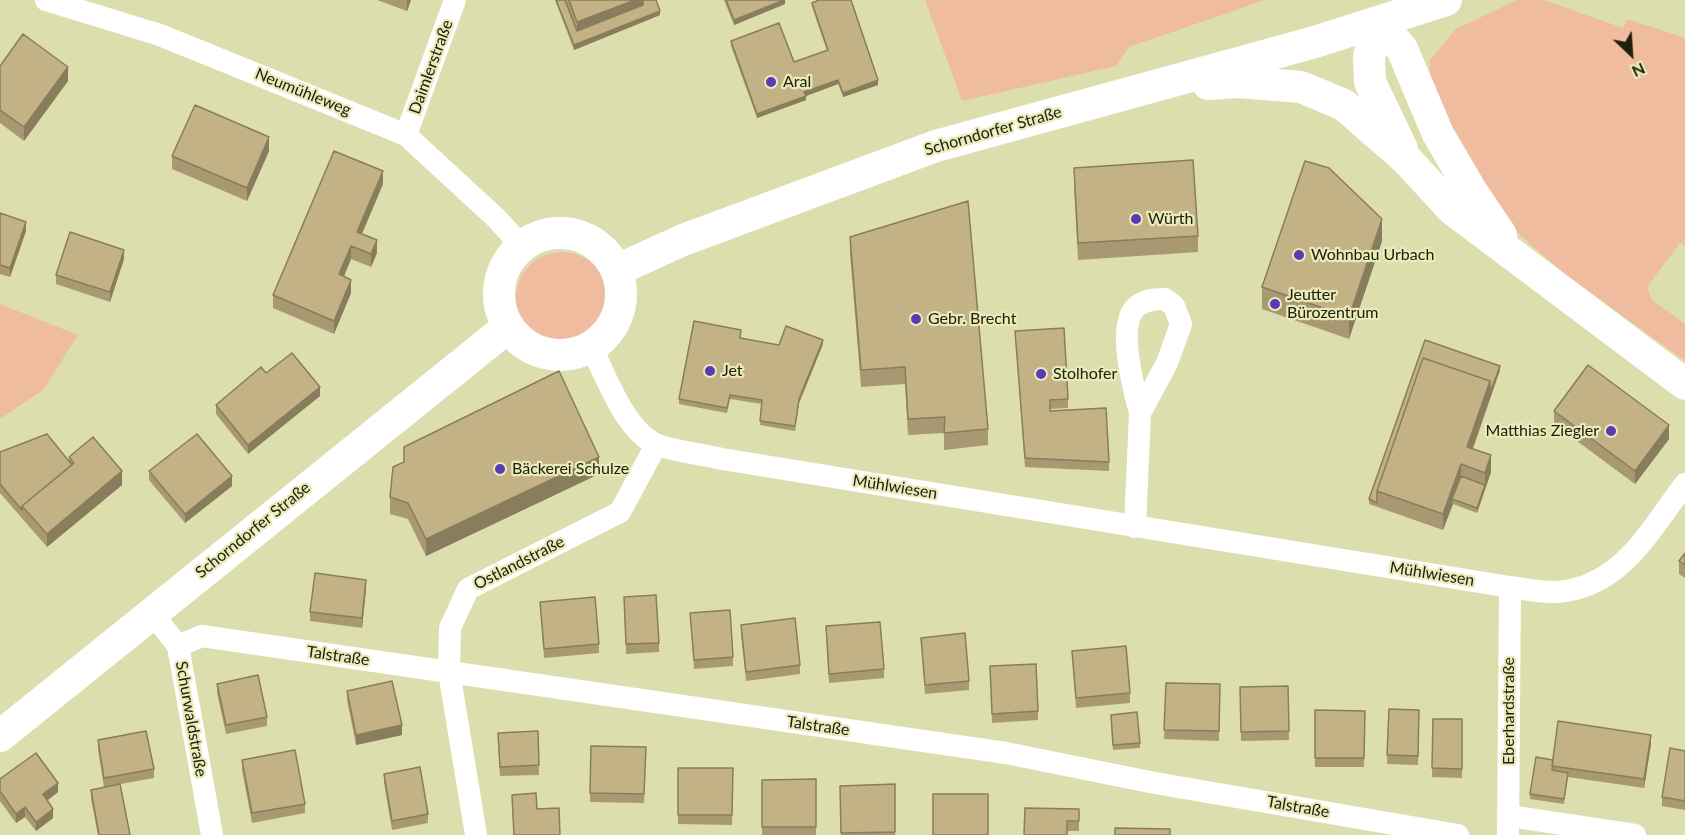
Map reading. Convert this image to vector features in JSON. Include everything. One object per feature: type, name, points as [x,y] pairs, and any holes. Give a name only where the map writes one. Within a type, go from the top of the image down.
[{"type":"street","name":"Neumühleweg","points":[[46,0],[160,35],[406,135],[496,218],[522,246]]},
{"type":"street","name":"Daimlerstraße","points":[[406,135],[455,0]]},
{"type":"street","name":"Schorndorfer Straße","points":[[617,270],[683,240],[936,146],[1154,88],[1380,23],[1446,0]]},
{"type":"street","points":[[1380,23],[1369,56],[1370,82],[1407,160]]},
{"type":"street","points":[[1380,23],[1402,49],[1438,134],[1472,192],[1518,260]]},
{"type":"street","points":[[1154,88],[1239,82],[1301,87],[1344,105],[1407,160],[1452,209],[1685,384]]},
{"type":"street","points":[[555,233],[573,234],[590,240],[604,251],[617,270],[621,285],[621,306],[614,325],[600,341],[577,353],[551,355],[526,346],[508,327],[501,311],[499,293],[502,275],[510,259],[522,246],[538,237],[555,233]]},
{"type":"street","name":"Schorndorfer Straße","points":[[0,736],[151,612],[508,327]]},
{"type":"street","points":[[591,346],[623,411],[640,434],[656,445]]},
{"type":"street","points":[[1135,526],[1140,413]]},
{"type":"street","name":"Mühlwiesen","points":[[656,445],[722,459],[1510,587],[1556,592],[1592,584],[1622,566],[1685,484]]},
{"type":"street","name":"Ostlandstraße","points":[[476,835],[450,672],[450,628],[468,589],[620,512],[656,445]]},
{"type":"street","name":"Eberhardstraße","points":[[1508,826],[1510,587]]},
{"type":"street","name":"Schurwaldstraße","points":[[151,612],[178,646],[212,835]]},
{"type":"street","name":"Talstraße","points":[[178,646],[202,636],[1006,753],[1155,783],[1458,835]]},
{"type":"street","points":[[1508,826],[1635,835]]},
{"type":"shaded area","points":[[925,0],[1265,0],[1129,47],[1116,66],[962,101]]},
{"type":"shaded area","points":[[1517,0],[1544,0],[1623,28],[1627,19],[1685,38],[1685,246],[1680,243],[1647,287],[1652,300],[1685,324],[1685,361],[1562,272],[1505,222],[1429,95],[1430,60],[1456,29]]},
{"type":"shaded area","points":[[562,252],[580,256],[594,266],[604,280],[608,298],[604,316],[594,330],[580,340],[562,344],[544,340],[530,330],[520,316],[516,298],[520,280],[530,266],[544,256]]},
{"type":"shaded area","points":[[0,304],[78,335],[43,390],[0,419]]},
{"type":"building","points":[[556,0],[565,0],[577,31],[643,5],[643,0],[656,0],[660,11],[574,45]]},
{"type":"building","points":[[569,0],[635,0],[577,22]]},
{"type":"building","points":[[726,0],[784,0],[734,20]]},
{"type":"building","points":[[819,0],[851,0],[878,80],[843,93],[838,80],[804,92],[806,96],[757,114],[731,41],[779,23],[794,62],[828,50],[812,3]]},
{"type":"building","points":[[23,34],[68,67],[24,127],[0,110],[0,66]]},
{"type":"building","points":[[195,105],[269,137],[247,188],[172,156]]},
{"type":"building","points":[[334,151],[383,171],[357,232],[377,240],[371,254],[351,246],[339,274],[351,280],[334,321],[273,295]]},
{"type":"building","name":"Würth","points":[[1193,160],[1198,236],[1078,243],[1074,168]]},
{"type":"building","points":[[1305,161],[1329,168],[1382,219],[1349,317],[1262,287]]},
{"type":"building","name":"Gebr. Brecht","points":[[968,201],[988,429],[944,433],[945,417],[908,419],[905,367],[861,370],[850,237]]},
{"type":"building","points":[[0,213],[26,222],[10,268],[0,265]]},
{"type":"building","points":[[70,232],[124,250],[110,292],[56,275]]},
{"type":"building","points":[[694,321],[741,330],[740,338],[779,345],[786,326],[823,340],[799,399],[795,426],[760,421],[762,400],[730,395],[727,408],[679,399]]},
{"type":"building","name":"Stolhofer","points":[[1064,328],[1068,399],[1050,400],[1050,411],[1106,408],[1109,462],[1025,458],[1015,331]]},
{"type":"building","points":[[1425,340],[1500,366],[1490,393],[1490,381],[1423,358],[1377,491],[1377,503],[1369,499]]},
{"type":"building","points":[[292,353],[320,387],[248,445],[216,405],[261,367],[266,373]]},
{"type":"building","points":[[1423,358],[1490,381],[1467,447],[1491,455],[1485,473],[1461,464],[1443,514],[1377,491]]},
{"type":"building","name":"Matthias Ziegler","points":[[1588,365],[1669,425],[1635,471],[1554,411]]},
{"type":"building","name":"Bäckerei Schulze","points":[[559,371],[599,457],[426,539],[408,503],[390,497],[393,467],[404,462],[404,447]]},
{"type":"building","points":[[47,434],[72,465],[22,506],[22,510],[0,484],[0,452]]},
{"type":"building","points":[[197,434],[232,476],[185,514],[149,471]]},
{"type":"building","points":[[93,437],[122,471],[47,534],[22,506],[74,463],[69,457]]},
{"type":"building","points":[[1461,476],[1485,485],[1477,508],[1452,499]]},
{"type":"building","points":[[1685,553],[1685,565],[1679,561]]},
{"type":"building","points":[[315,573],[366,580],[362,618],[310,612]]},
{"type":"building","points":[[656,595],[659,643],[626,644],[624,597]]},
{"type":"building","points":[[595,597],[599,644],[544,649],[540,602]]},
{"type":"building","points":[[730,610],[733,657],[694,660],[690,613]]},
{"type":"building","points":[[795,618],[800,665],[746,672],[741,625]]},
{"type":"building","points":[[880,622],[884,669],[829,674],[826,626]]},
{"type":"building","points":[[965,633],[969,681],[925,685],[921,638]]},
{"type":"building","points":[[1126,646],[1130,693],[1076,698],[1072,651]]},
{"type":"building","points":[[1036,664],[1038,711],[992,714],[990,666]]},
{"type":"building","points":[[258,675],[267,717],[226,725],[217,684]]},
{"type":"building","points":[[392,681],[402,725],[356,735],[347,691]]},
{"type":"building","points":[[1166,683],[1220,684],[1219,731],[1164,730]]},
{"type":"building","points":[[1288,686],[1289,731],[1241,732],[1240,687]]},
{"type":"building","points":[[1389,709],[1419,710],[1418,756],[1387,755]]},
{"type":"building","points":[[1315,710],[1365,711],[1364,758],[1315,758]]},
{"type":"building","points":[[1137,712],[1140,743],[1113,745],[1111,715]]},
{"type":"building","points":[[1433,719],[1462,719],[1462,769],[1432,768]]},
{"type":"building","points":[[1558,721],[1651,735],[1644,779],[1552,766]]},
{"type":"building","points":[[146,731],[154,769],[104,778],[98,740]]},
{"type":"building","points":[[538,731],[539,765],[500,767],[498,733]]},
{"type":"building","points":[[591,746],[646,747],[644,794],[590,793]]},
{"type":"building","points":[[1670,748],[1685,751],[1685,801],[1662,797]]},
{"type":"building","points":[[295,750],[305,804],[252,813],[242,760]]},
{"type":"building","points":[[36,753],[58,783],[43,794],[53,809],[36,822],[25,807],[16,814],[0,791],[0,779]]},
{"type":"building","points":[[1536,757],[1553,760],[1552,770],[1568,773],[1564,799],[1530,794]]},
{"type":"building","points":[[420,767],[428,814],[392,821],[384,774]]},
{"type":"building","points":[[678,768],[733,768],[732,815],[678,815]]},
{"type":"building","points":[[816,779],[816,827],[762,827],[762,780]]},
{"type":"building","points":[[120,784],[130,835],[99,835],[91,790]]},
{"type":"building","points":[[895,784],[895,832],[841,833],[840,786]]},
{"type":"building","points":[[536,793],[537,809],[559,808],[560,835],[514,835],[512,795]]},
{"type":"building","points":[[933,794],[988,794],[988,835],[933,835]]},
{"type":"building","points":[[1025,808],[1079,809],[1079,821],[1067,821],[1067,835],[1024,835]]},
{"type":"building","points":[[1115,828],[1170,829],[1170,835],[1115,835]]},
{"type":"place","name":"Aral","points":[[771,82]]},
{"type":"place","name":"Würth","points":[[1136,219]]},
{"type":"place","name":"Wohnbau Urbach","points":[[1299,255]]},
{"type":"place","name":"Jeutter Bürozentrum","points":[[1275,304]]},
{"type":"place","name":"Gebr. Brecht","points":[[916,319]]},
{"type":"place","name":"Jet","points":[[710,371]]},
{"type":"place","name":"Stolhofer","points":[[1041,374]]},
{"type":"place","name":"Matthias Ziegler","points":[[1611,431]]},
{"type":"place","name":"Bäckerei Schulze","points":[[500,469]]}]
